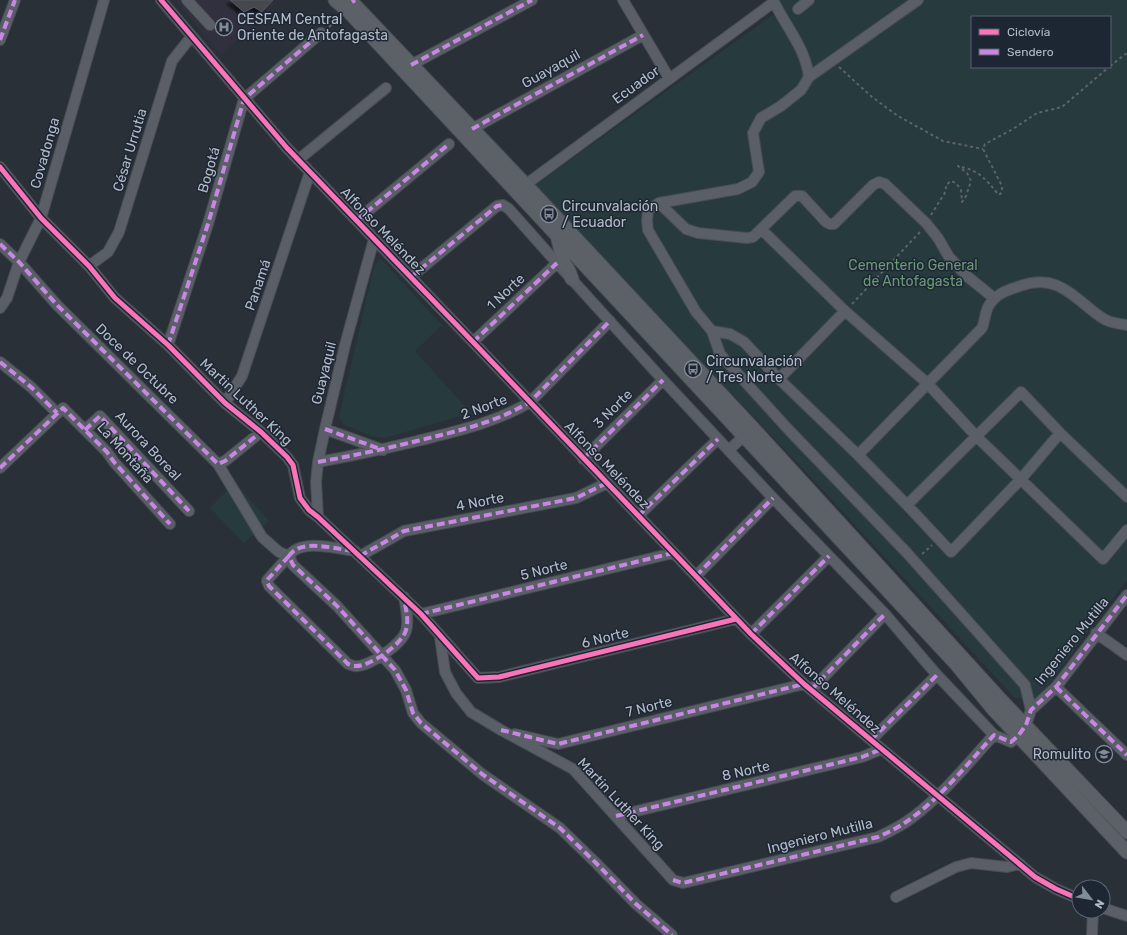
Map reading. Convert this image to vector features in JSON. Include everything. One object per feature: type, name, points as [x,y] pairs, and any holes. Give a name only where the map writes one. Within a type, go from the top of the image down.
[{"type":"main road","points":[[335,0],[351,3],[472,129],[521,188],[557,235],[748,432],[956,664],[993,709],[1127,852]]},
{"type":"main road","points":[[351,3],[748,432],[1127,832]]},
{"type":"main road","points":[[557,235],[563,260],[572,279]]},
{"type":"street","points":[[0,40],[15,0]]},
{"type":"street","name":"Covadonga","points":[[0,308],[7,298],[19,262],[41,218],[104,0]]},
{"type":"street","name":"Alfonso Meléndez","points":[[161,0],[244,99],[298,160],[751,634],[808,687],[1034,877],[1071,896]]},
{"type":"street","points":[[187,0],[210,25]]},
{"type":"street","points":[[411,65],[532,0]]},
{"type":"street","points":[[623,0],[668,78]]},
{"type":"street","points":[[798,9],[809,0]]},
{"type":"street","points":[[918,0],[809,77],[801,90],[781,106],[761,118],[753,133],[759,172],[752,182],[738,189],[659,203],[648,210],[648,230],[696,312],[712,331],[720,354],[787,428],[915,562],[1025,685],[1031,710]]},
{"type":"street","points":[[773,1],[798,44],[807,63],[809,77]]},
{"type":"street","name":"Ecuador","points":[[521,188],[773,1]]},
{"type":"street","points":[[244,99],[321,33]]},
{"type":"street","name":"Guayaquil","points":[[472,129],[644,35]]},
{"type":"street","name":"César Urrutia","points":[[89,266],[108,252],[119,232],[172,60],[191,37]]},
{"type":"street","points":[[298,160],[386,88]]},
{"type":"street","name":"Bogotá","points":[[168,345],[208,224],[244,99]]},
{"type":"street","points":[[357,220],[449,144]]},
{"type":"street","name":"Martin Luther King","points":[[0,167],[41,218],[89,266],[115,298],[168,345],[225,403],[261,432],[287,457],[292,465],[300,498],[309,510],[404,597],[478,678]]},
{"type":"street","name":"Panamá","points":[[225,403],[242,376],[310,172]]},
{"type":"street","points":[[659,203],[686,229],[698,233],[747,238],[752,237],[795,196],[798,195],[802,196],[826,222],[834,224],[872,185],[879,182],[884,184],[926,223],[938,238],[949,257],[968,277],[994,298]]},
{"type":"street","points":[[411,277],[497,206],[503,205],[509,208],[718,440],[885,614],[937,675],[994,736],[1011,742],[1018,736]]},
{"type":"street","points":[[761,229],[846,311],[927,383],[977,437],[1103,559],[1127,530]]},
{"type":"street","name":"Guayaquil","points":[[318,517],[316,482],[318,462],[345,345],[374,238]]},
{"type":"street","name":"Doce de Octubre","points":[[0,244],[19,262],[57,305],[218,464],[262,537],[279,552],[290,556]]},
{"type":"street","name":"1 Norte","points":[[473,342],[557,263]]},
{"type":"street","points":[[858,455],[982,328],[986,318],[987,308],[994,298],[1004,291],[1032,282],[1048,283],[1059,286],[1101,318],[1107,321],[1127,325]]},
{"type":"street","points":[[779,379],[846,311]]},
{"type":"street","name":"2 Norte","points":[[318,462],[382,450],[450,434],[491,421],[516,411],[530,402],[610,321]]},
{"type":"street","points":[[712,331],[730,334],[744,342],[779,379],[858,455],[951,552],[1021,479],[1060,433]]},
{"type":"street","points":[[0,362],[31,387],[57,413],[0,468]]},
{"type":"street","name":"3 Norte","points":[[584,459],[663,380]]},
{"type":"street","points":[[907,505],[1021,392],[1060,433],[1127,497]]},
{"type":"street","name":"La Montaña","points":[[57,413],[63,408],[107,452],[114,462],[170,524]]},
{"type":"street","name":"Aurora Boreal","points":[[85,430],[100,416],[189,511]]},
{"type":"street","points":[[325,429],[382,450]]},
{"type":"street","points":[[218,464],[225,462],[261,432]]},
{"type":"street","points":[[729,450],[748,432]]},
{"type":"street","points":[[638,516],[718,440]]},
{"type":"street","name":"4 Norte","points":[[358,554],[404,531],[576,498],[607,482]]},
{"type":"street","points":[[696,576],[773,498]]},
{"type":"street","points":[[358,554],[309,546],[300,547],[292,551],[290,556],[268,579],[267,583],[270,588],[348,664],[354,666],[367,663],[402,640],[406,632],[408,620],[404,597]]},
{"type":"street","name":"5 Norte","points":[[421,614],[673,553]]},
{"type":"street","points":[[290,556],[293,565],[337,606],[395,670],[406,690],[413,713],[421,723],[482,774],[560,828],[636,904],[672,935]]},
{"type":"street","points":[[751,634],[829,556]]},
{"type":"street","name":"Ingeniero Mutilla","points":[[1018,736],[1026,725],[1031,710],[1056,687],[1096,633],[1127,595]]},
{"type":"street","points":[[808,687],[885,614]]},
{"type":"street","name":"6 Norte","points":[[478,678],[499,677],[736,619]]},
{"type":"street","points":[[1096,633],[1127,655]]},
{"type":"street","name":"Martin Luther King","points":[[440,637],[445,672],[456,693],[471,712],[573,769],[673,880]]},
{"type":"street","points":[[872,740],[937,675]]},
{"type":"street","name":"7 Norte","points":[[501,730],[558,744],[808,687]]},
{"type":"street","points":[[1056,687],[1127,755]]},
{"type":"street","name":"Ingeniero Mutilla","points":[[673,880],[683,883],[878,837],[896,829],[913,818],[938,796],[994,736]]},
{"type":"street","name":"8 Norte","points":[[616,816],[862,758],[882,749]]},
{"type":"street","points":[[896,897],[956,867],[971,863],[1007,867],[1020,864]]},
{"type":"street","points":[[1111,911],[1127,916]]},
{"type":"street","points":[[1092,935],[1093,919]]},
{"type":"path","points":[[321,33],[351,3]]},
{"type":"path","points":[[1111,65],[1127,53]]},
{"type":"path","points":[[830,63],[839,68],[872,97],[898,116],[943,141],[983,148]]},
{"type":"path","points":[[983,148],[985,144],[1013,129],[1037,113],[1062,107],[1107,68]]},
{"type":"path","points":[[846,311],[919,232],[946,191],[946,185],[951,181],[956,183],[961,190],[962,202],[966,196],[971,181],[967,173],[958,166],[977,172],[986,179],[999,196],[1002,192],[1002,186],[983,148]]},
{"type":"path","points":[[915,562],[938,538]]},
{"type":"shaded area","name":"CESFAM Central Oriente de Antofagasta","points":[[175,0],[279,0],[221,55]]},
{"type":"green space","name":"Cementerio General de Antofagasta","points":[[777,0],[1127,0],[1127,580],[1038,698],[1015,698],[805,471],[534,186],[781,9]]},
{"type":"green space","points":[[380,258],[442,325],[415,351],[471,413],[384,438],[371,436],[343,424],[339,417],[374,266]]},
{"type":"green space","points":[[235,483],[269,521],[244,543],[210,508]]},
{"type":"building","points":[[230,0],[273,0],[262,12],[254,7],[244,12]]},
{"type":"marked path","points":[[0,40],[15,0]]},
{"type":"marked path","points":[[411,65],[532,0]]},
{"type":"marked path","points":[[168,345],[208,224],[244,99],[321,33]]},
{"type":"marked path","points":[[472,129],[643,35]]},
{"type":"marked path","points":[[357,220],[449,144]]},
{"type":"marked path","points":[[411,277],[497,206],[503,205]]},
{"type":"marked path","points":[[0,244],[19,262],[57,305],[218,464],[225,461],[261,432]]},
{"type":"marked path","points":[[473,342],[557,263]]},
{"type":"marked path","points":[[318,462],[417,441],[461,430],[503,416],[530,402],[610,321]]},
{"type":"marked path","points":[[0,362],[31,387],[57,413]]},
{"type":"marked path","points":[[583,459],[663,380]]},
{"type":"marked path","points":[[0,468],[63,408],[107,452],[114,462],[170,524]]},
{"type":"marked path","points":[[85,430],[100,416],[189,511]]},
{"type":"marked path","points":[[325,429],[383,450]]},
{"type":"marked path","points":[[638,516],[718,439]]},
{"type":"marked path","points":[[360,556],[404,531],[576,498],[607,483]]},
{"type":"marked path","points":[[696,576],[773,498]]},
{"type":"marked path","points":[[353,551],[310,546],[301,547],[289,556],[293,565],[337,606],[395,670],[406,690],[413,713],[421,723],[482,774],[560,828],[636,904],[672,935]]},
{"type":"marked path","points":[[421,614],[673,553]]},
{"type":"marked path","points":[[289,556],[268,579],[267,581],[269,586],[348,664],[360,666],[368,663],[384,654],[399,642],[407,626],[407,615],[404,599]]},
{"type":"marked path","points":[[751,634],[829,556]]},
{"type":"marked path","points":[[673,880],[683,883],[878,837],[905,823],[935,798],[994,735],[1011,742],[1018,736],[1026,725],[1031,710],[1056,687],[1127,595]]},
{"type":"marked path","points":[[811,690],[885,614]]},
{"type":"marked path","points":[[871,740],[937,675]]},
{"type":"marked path","points":[[501,730],[558,744],[804,684]]},
{"type":"marked path","points":[[1056,687],[1127,755]]},
{"type":"marked path","points":[[616,816],[862,757],[882,749]]},
{"type":"cycle path","points":[[161,0],[287,148],[751,634],[804,684],[1035,877],[1071,896]]},
{"type":"cycle path","points":[[0,167],[41,218],[89,266],[115,298],[168,345],[225,403],[261,432],[287,457],[293,465],[300,498],[309,510],[421,614],[478,678],[499,677],[736,619]]},
{"type":"place","name":"CESFAM Central Oriente de Antofagasta","points":[[224,27]]},
{"type":"place","name":"Circunvalación / Ecuador","points":[[549,214]]},
{"type":"place","name":"Circunvalación / Tres Norte","points":[[693,369]]},
{"type":"place","name":"Romulito","points":[[1104,754]]}]
